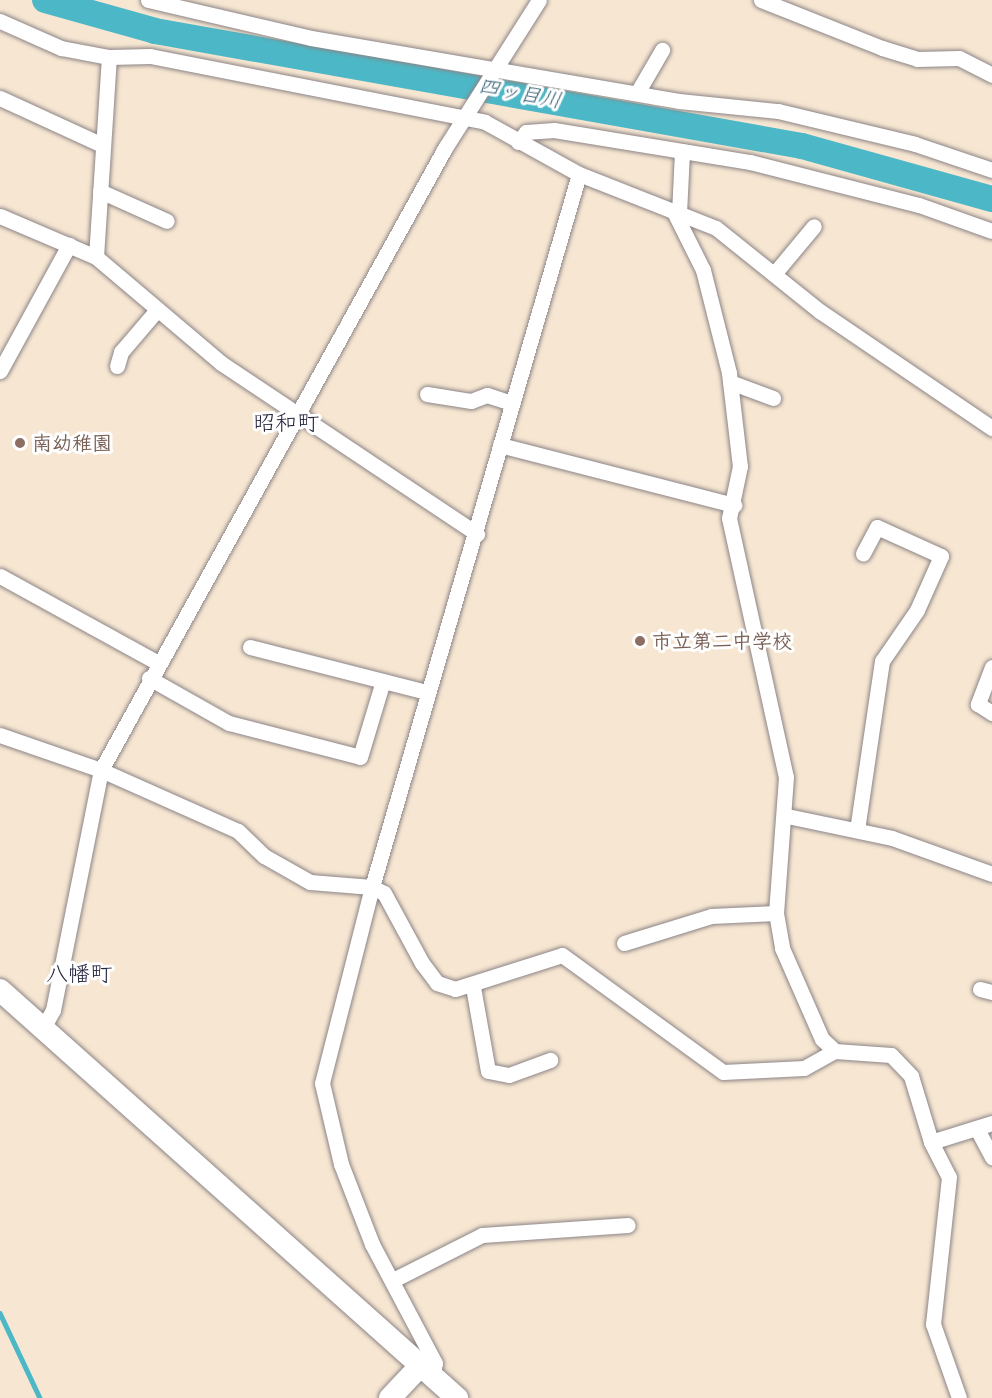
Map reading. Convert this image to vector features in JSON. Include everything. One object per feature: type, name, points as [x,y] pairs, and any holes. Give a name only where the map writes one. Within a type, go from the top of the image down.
[{"type":"street","points":[[148,0],[311,38],[637,93],[778,111],[915,144],[992,170]]},
{"type":"street","points":[[43,1028],[53,1010],[101,770],[149,678],[300,415],[465,115],[538,0]]},
{"type":"street","points":[[762,0],[884,49],[917,59],[959,58],[992,75]]},
{"type":"street","points":[[0,21],[61,48],[110,57],[150,56],[271,83],[465,115],[579,174],[716,228],[774,274],[992,428]]},
{"type":"street","points":[[637,93],[662,50]]},
{"type":"street","points":[[96,256],[102,145],[110,57]]},
{"type":"street","points":[[0,98],[102,145]]},
{"type":"street","points":[[518,142],[526,132],[554,130],[790,170],[992,231]]},
{"type":"street","points":[[681,151],[676,213],[703,270],[730,382],[740,466],[734,506],[729,518],[780,742],[787,816],[776,913],[786,958],[822,1040],[835,1051]]},
{"type":"street","points":[[390,1398],[435,1363],[393,1280],[341,1164],[322,1083],[372,886],[427,692],[477,534],[500,445],[579,174]]},
{"type":"street","points":[[100,190],[167,221]]},
{"type":"street","points":[[0,216],[96,256],[156,310],[221,363],[477,534]]},
{"type":"street","points":[[774,274],[814,226]]},
{"type":"street","points":[[0,371],[69,244]]},
{"type":"street","points":[[117,366],[121,352],[156,310]]},
{"type":"street","points":[[730,382],[773,398]]},
{"type":"street","points":[[427,394],[471,401],[487,394],[512,403]]},
{"type":"street","points":[[500,445],[734,506]]},
{"type":"street","points":[[857,830],[882,661],[917,610],[941,556],[877,527],[863,553]]},
{"type":"street","points":[[0,576],[158,663]]},
{"type":"street","points":[[250,647],[427,692]]},
{"type":"street","points":[[992,667],[978,704],[992,713]]},
{"type":"street","points":[[149,678],[229,723],[360,757],[383,681]]},
{"type":"street","points":[[0,735],[101,770],[238,831],[264,856],[310,882],[372,886],[384,893],[437,983],[455,989],[473,987],[562,955],[723,1072],[804,1068],[835,1051],[891,1055],[911,1076],[931,1142],[944,1160],[949,1192],[933,1324],[959,1398]]},
{"type":"street","points":[[787,816],[857,830],[968,861],[992,873]]},
{"type":"street","points":[[624,943],[711,916],[776,913]]},
{"type":"street","points":[[473,987],[488,1071],[509,1075],[550,1060]]},
{"type":"street","points":[[0,990],[457,1398]]},
{"type":"street","points":[[931,1142],[992,1123]]},
{"type":"street","points":[[977,1129],[992,1158]]},
{"type":"street","points":[[393,1280],[482,1235],[628,1225]]},
{"type":"waterway","name":"四ッ目川","points":[[45,0],[155,31],[802,146],[992,199]]},
{"type":"waterway","points":[[0,1313],[40,1398]]},
{"type":"place","name":"南幼稚園","points":[[20,443]]},
{"type":"place","name":"市立第二中学校","points":[[640,641]]},
{"type":"district","name":"昭和町","points":[[286,423]]},
{"type":"district","name":"八幡町","points":[[79,974]]}]
